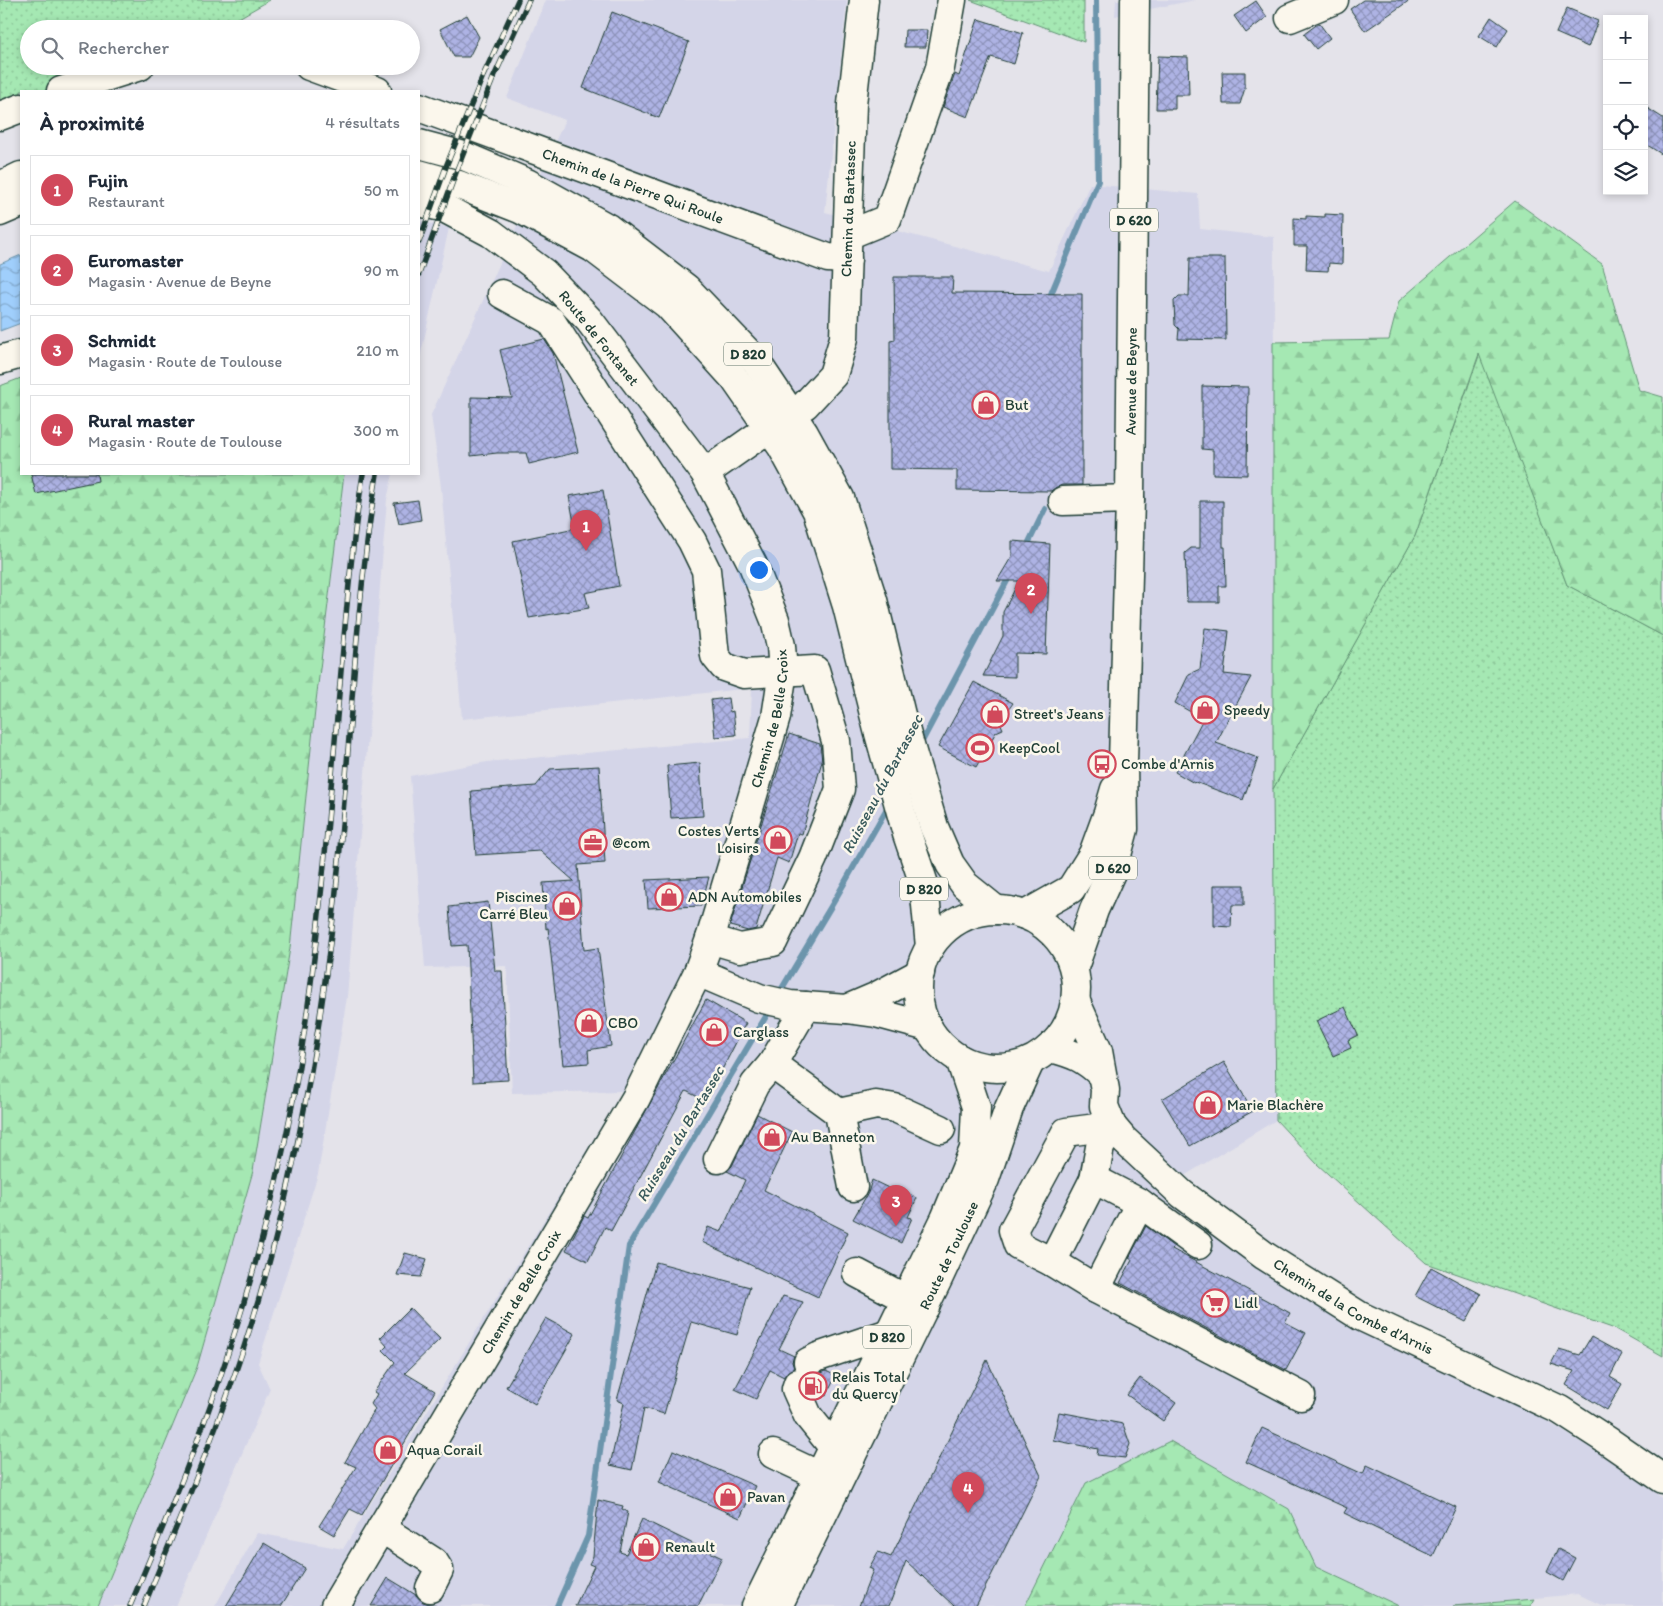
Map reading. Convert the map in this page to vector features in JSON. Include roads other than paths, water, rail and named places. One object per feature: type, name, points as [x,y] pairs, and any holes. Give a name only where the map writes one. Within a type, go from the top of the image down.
[{"type":"main road","name":"Chemin du Bartassec","points":[[805,405],[833,375],[844,338],[852,104],[864,0]]},
{"type":"main road","points":[[848,247],[887,219],[940,68],[952,0]]},
{"type":"main road","name":"Avenue de Beyne","points":[[1074,967],[1094,910],[1114,866],[1124,829],[1123,764],[1130,500],[1135,0]]},
{"type":"main road","points":[[1290,18],[1334,0]]},
{"type":"main road","points":[[64,90],[112,75]]},
{"type":"main road","points":[[333,75],[374,90]]},
{"type":"main road","name":"Chemin de la Pierre Qui Roule","points":[[420,107],[828,258],[848,247]]},
{"type":"main road","points":[[0,116],[20,108]]},
{"type":"main road","name":"D 820","points":[[420,144],[464,156],[527,183],[608,228],[686,288],[755,360],[804,433],[840,498],[873,600],[901,715],[934,827],[950,864],[965,885],[996,910]]},
{"type":"main road","name":"D 820","points":[[420,174],[459,185],[520,209],[593,248],[668,305],[734,378],[782,447],[817,511],[848,606],[878,730],[907,834],[924,884],[930,946]]},
{"type":"main road","points":[[0,186],[20,176]]},
{"type":"main road","name":"Route de Fontanet","points":[[420,202],[442,208],[491,233],[544,273],[589,320],[705,473]]},
{"type":"main road","points":[[0,212],[20,203]]},
{"type":"main road","points":[[502,294],[551,321],[692,541],[706,570],[714,656],[724,668],[744,674],[815,670],[836,741],[840,788],[813,858],[773,942],[740,948],[710,939]]},
{"type":"main road","points":[[0,360],[20,354]]},
{"type":"main road","points":[[705,473],[759,435]]},
{"type":"main road","name":"Chemin de Belle Croix","points":[[335,1606],[636,1098],[698,972],[710,939],[776,717],[782,671],[781,646],[775,620],[752,565],[705,473]]},
{"type":"main road","points":[[1063,500],[1130,500]]},
{"type":"main road","name":"Avenue de Beyne","points":[[1025,915],[1071,889],[1093,854],[1123,764]]},
{"type":"main road","points":[[996,910],[1011,911],[1025,915],[1046,927],[1058,939],[1074,967],[1077,984],[1076,1002],[1071,1019],[1063,1034],[1040,1054],[1007,1068],[983,1067],[960,1059],[942,1046],[928,1027],[921,1010],[918,991],[924,959],[930,946],[948,928],[970,915],[996,910]]},
{"type":"main road","points":[[698,972],[759,998],[798,1005],[876,1013],[928,1027]]},
{"type":"main road","points":[[848,1009],[876,997],[920,973]]},
{"type":"main road","name":"Chemin de la Combe d'Arnis","points":[[1076,1002],[1098,1051],[1105,1090],[1104,1106],[1118,1133],[1182,1194],[1265,1256],[1360,1316],[1560,1410],[1608,1440],[1663,1479]]},
{"type":"main road","points":[[718,1159],[755,1084],[772,1064],[798,1005]]},
{"type":"main road","points":[[1040,1054],[1069,1052],[1086,1060],[1101,1074]]},
{"type":"main road","name":"Route de Toulouse","points":[[756,1606],[828,1480],[915,1303],[985,1179],[1009,1108],[1040,1054]]},
{"type":"main road","name":"Route de Toulouse","points":[[915,1303],[945,1219],[974,1149],[976,1107],[960,1059]]},
{"type":"main road","points":[[772,1064],[838,1113],[853,1187]]},
{"type":"main road","points":[[838,1113],[876,1105],[895,1108],[941,1129]]},
{"type":"main road","points":[[1052,1262],[1103,1183],[1118,1150],[1118,1133],[1066,1132],[1013,1230],[1018,1245],[1052,1262],[1096,1289],[1301,1396]]},
{"type":"main road","points":[[1103,1183],[1140,1203],[1198,1245]]},
{"type":"main road","points":[[1096,1289],[1140,1203]]},
{"type":"main road","points":[[857,1272],[915,1303]]},
{"type":"main road","points":[[842,1452],[808,1416],[796,1389],[803,1373],[818,1357],[898,1338]]},
{"type":"main road","points":[[773,1454],[828,1480]]},
{"type":"main road","name":"Route de Toulouse","points":[[778,1606],[828,1480]]},
{"type":"main road","points":[[381,1528],[434,1562],[438,1570],[430,1588]]},
{"type":"water","points":[[20,255],[20,323],[0,331],[0,264]]},
{"type":"waterway","name":"Ruisseau du Bartassec","points":[[1051,294],[1098,181],[1096,0]]},
{"type":"waterway","name":"Ruisseau du Bartassec","points":[[1029,542],[1045,509]]},
{"type":"waterway","name":"Ruisseau du Bartassec","points":[[919,747],[1007,581]]},
{"type":"waterway","name":"Ruisseau du Bartassec","points":[[778,995],[890,803]]},
{"type":"waterway","name":"Ruisseau du Bartassec","points":[[557,1606],[588,1536],[629,1246],[771,1008]]},
{"type":"railway","points":[[420,239],[447,164],[483,76],[518,0]]},
{"type":"railway","points":[[420,271],[493,79],[529,0]]},
{"type":"railway","points":[[130,1606],[184,1476],[220,1377],[255,1264],[285,1143],[300,1061],[317,936],[350,578],[363,475]]},
{"type":"railway","points":[[144,1606],[208,1447],[243,1350],[275,1242],[300,1132],[319,1021],[334,910],[362,582],[377,475]]},
{"type":"place","name":"But","points":[[986,405]]},
{"type":"place","name":"Fujin","points":[[586,551]]},
{"type":"place","name":"Euromaster","points":[[1031,614]]},
{"type":"place","name":"Speedy","points":[[1205,710]]},
{"type":"place","name":"Street's Jeans","points":[[995,714]]},
{"type":"place","name":"KeepCool","points":[[980,748]]},
{"type":"place","name":"Combe d'Arnis","points":[[1102,764]]},
{"type":"place","name":"Costes Verts Loisirs","points":[[778,840]]},
{"type":"place","name":"@com","points":[[593,843]]},
{"type":"place","name":"ADN Automobiles","points":[[669,897]]},
{"type":"place","name":"Piscines Carré Bleu","points":[[567,906]]},
{"type":"place","name":"CBO","points":[[589,1023]]},
{"type":"place","name":"Carglass","points":[[714,1032]]},
{"type":"place","name":"Marie Blachère","points":[[1208,1105]]},
{"type":"place","name":"Au Banneton","points":[[772,1137]]},
{"type":"place","name":"Schmidt","points":[[896,1226]]},
{"type":"place","name":"Lidl","points":[[1215,1303]]},
{"type":"place","name":"Relais Total du Quercy","points":[[813,1386]]},
{"type":"place","name":"Aqua Corail","points":[[388,1450]]},
{"type":"place","name":"Pavan","points":[[728,1497]]},
{"type":"place","name":"Rural master","points":[[968,1513]]},
{"type":"place","name":"Renault","points":[[646,1547]]}]
